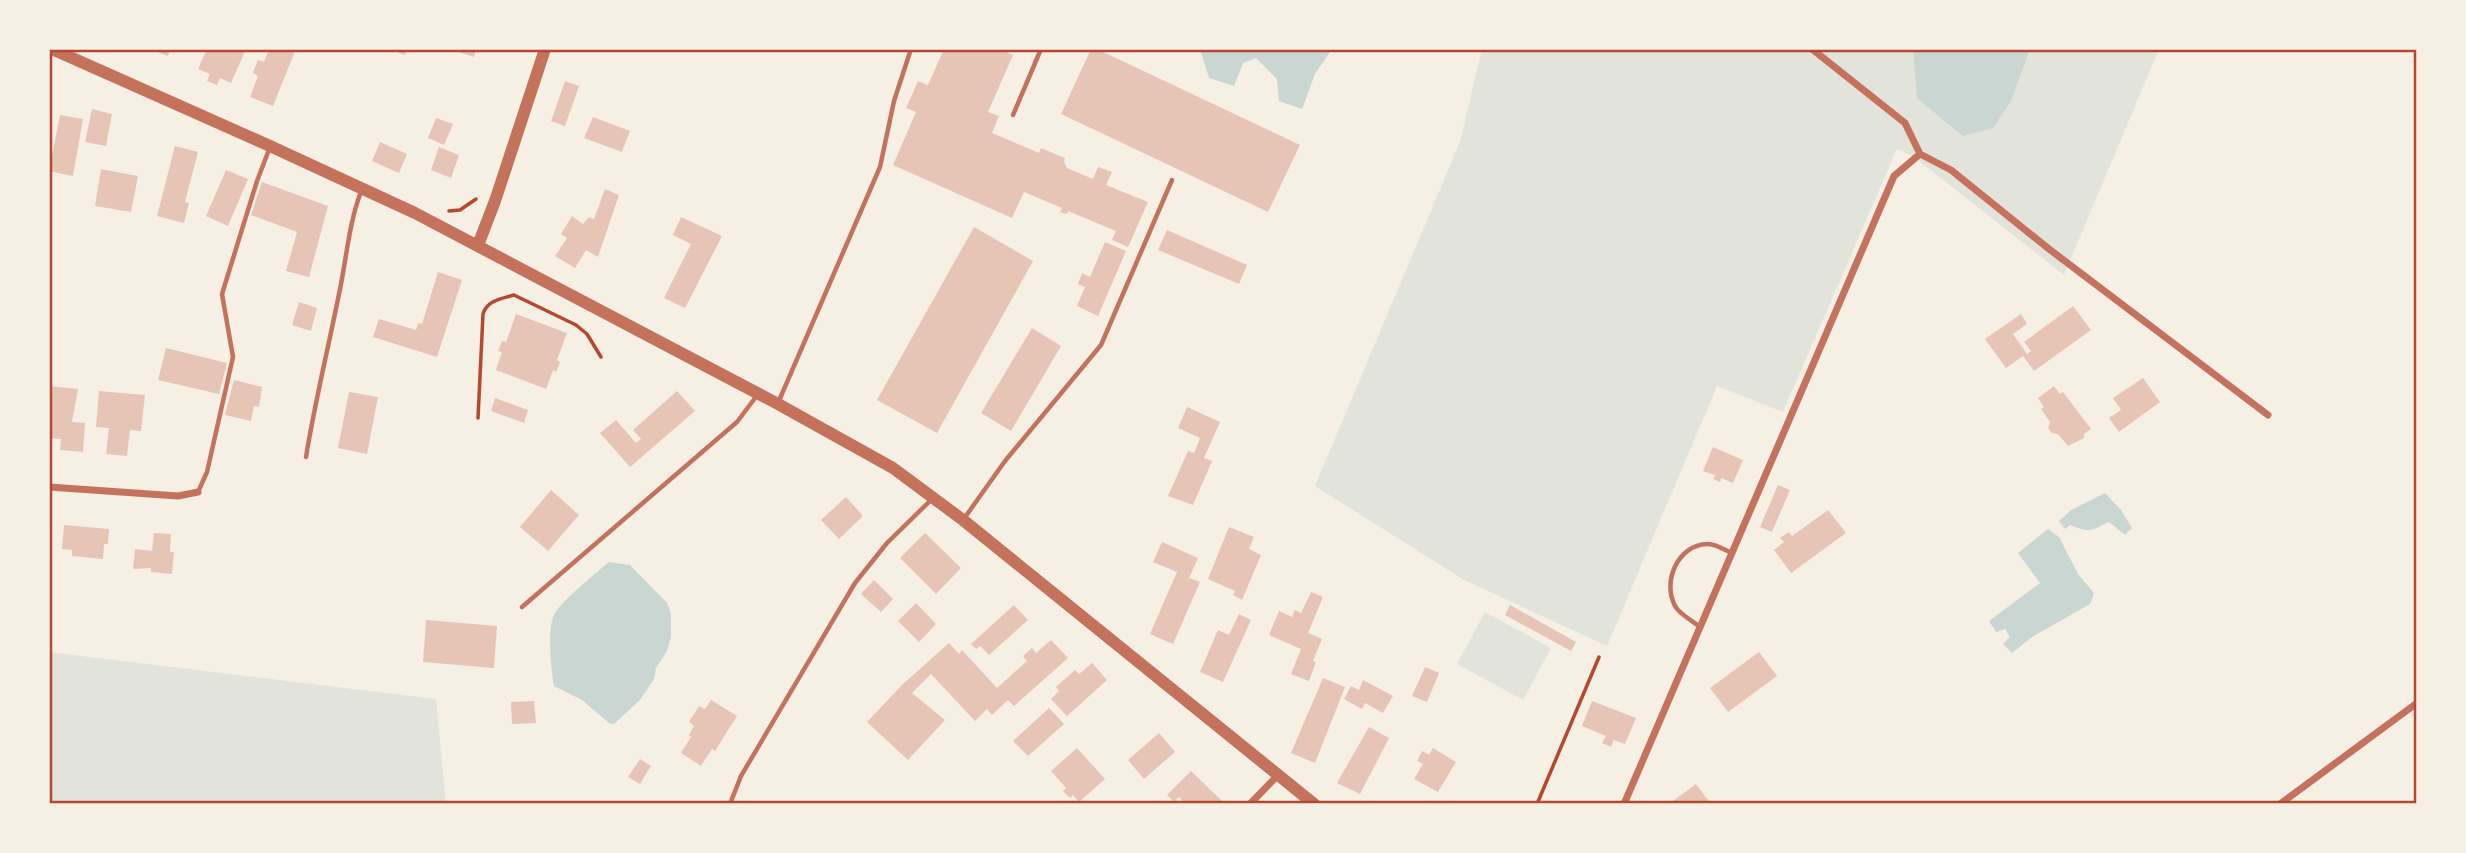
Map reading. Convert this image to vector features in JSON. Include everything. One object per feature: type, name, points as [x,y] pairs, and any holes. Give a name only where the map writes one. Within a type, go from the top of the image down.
[{"type":"street","points":[[52,49],[362,188],[478,245],[893,468],[963,520],[1314,804]]},
{"type":"street","points":[[478,245],[545,49]]},
{"type":"street","points":[[1812,49],[1905,122],[1920,154],[1951,170],[2049,249],[2268,415]]},
{"type":"street","points":[[1624,804],[1894,176],[1920,154]]},
{"type":"street","points":[[49,487],[178,496],[198,492]]},
{"type":"street","points":[[2280,804],[2417,703]]},
{"type":"street","points":[[1251,804],[1278,775]]},
{"type":"lane","points":[[778,404],[880,167],[894,101],[911,49]]},
{"type":"lane","points":[[1013,115],[1041,49]]},
{"type":"lane","points":[[198,492],[207,472],[233,357],[222,294],[270,146]]},
{"type":"lane","points":[[963,520],[1005,461],[1101,345],[1172,180]]},
{"type":"lane","points":[[306,457],[341,286],[350,228],[362,188]]},
{"type":"lane","points":[[522,607],[737,422],[758,394]]},
{"type":"lane","points":[[730,804],[741,776],[855,583],[887,544],[933,498]]},
{"type":"lane","points":[[1700,627],[1675,607],[1671,584],[1676,561],[1692,547],[1709,543],[1732,553]]},
{"type":"path","points":[[447,212],[460,210],[479,196]]},
{"type":"path","points":[[478,418],[485,307],[493,302],[513,295],[576,325],[587,334],[601,358]]},
{"type":"path","points":[[544,309],[547,304]]},
{"type":"path","points":[[1537,804],[1599,657]]},
{"type":"shaded area","points":[[1200,49],[1332,49],[1315,74],[1302,109],[1279,101],[1277,79],[1256,58],[1243,63],[1234,86],[1209,78]]},
{"type":"shaded area","points":[[1482,49],[2159,49],[2064,275],[1914,157],[1897,149],[1783,412],[1717,386],[1607,646],[1464,580],[1315,486],[1460,142]]},
{"type":"shaded area","points":[[1913,49],[2030,49],[2011,101],[1993,128],[1963,136],[1917,98]]},
{"type":"shaded area","points":[[2105,493],[2121,510],[2132,528],[2125,535],[2109,522],[2086,530],[2070,525],[2065,529],[2059,521],[2071,510]]},
{"type":"shaded area","points":[[2048,529],[2059,537],[2078,574],[2094,593],[2090,604],[2032,637],[2012,653],[2003,644],[2010,637],[2005,629],[1996,632],[1989,621],[2040,583],[2018,553]]},
{"type":"shaded area","points":[[609,562],[630,565],[667,603],[671,614],[671,637],[667,651],[656,668],[654,679],[640,700],[614,724],[609,723],[582,700],[554,686],[550,650],[552,621],[558,609]]},
{"type":"shaded area","points":[[1485,612],[1551,648],[1523,700],[1457,664]]},
{"type":"shaded area","points":[[49,652],[436,699],[446,804],[49,804]]},
{"type":"building","points":[[149,49],[170,49],[168,56]]},
{"type":"building","points":[[207,49],[245,51],[231,83],[220,78],[217,85],[207,81],[210,74],[198,69]]},
{"type":"building","points":[[269,49],[295,51],[273,106],[250,97],[258,76],[253,73],[258,60],[264,62]]},
{"type":"building","points":[[388,49],[407,49],[405,55]]},
{"type":"building","points":[[450,49],[476,49],[474,57]]},
{"type":"building","points":[[944,49],[1000,49],[1013,55],[988,112],[999,116],[992,133],[1039,153],[1041,148],[1065,158],[1067,168],[1093,179],[1098,167],[1112,172],[1106,185],[1148,202],[1128,247],[1112,240],[1116,231],[1068,211],[1067,214],[1060,212],[1062,208],[1024,192],[1012,218],[893,165],[916,112],[906,108],[918,81],[928,85]]},
{"type":"building","points":[[1091,49],[1097,49],[1300,145],[1268,212],[1061,114]]},
{"type":"building","points":[[565,81],[579,86],[565,126],[551,121]]},
{"type":"building","points":[[92,109],[112,114],[106,146],[85,142]]},
{"type":"building","points":[[60,115],[83,119],[73,176],[49,171]]},
{"type":"building","points":[[593,117],[630,131],[622,152],[584,138]]},
{"type":"building","points":[[436,118],[453,124],[444,145],[428,138]]},
{"type":"building","points":[[380,142],[407,154],[399,173],[372,161]]},
{"type":"building","points":[[175,146],[198,152],[185,202],[189,203],[184,223],[157,216]]},
{"type":"building","points":[[439,147],[459,155],[451,178],[431,170]]},
{"type":"building","points":[[101,169],[138,176],[131,212],[95,206]]},
{"type":"building","points":[[226,170],[248,179],[228,226],[206,216]]},
{"type":"building","points":[[262,182],[328,206],[309,277],[286,271],[297,232],[251,215]]},
{"type":"building","points":[[605,189],[619,195],[598,257],[586,250],[575,268],[555,256],[567,238],[561,234],[572,216],[583,224],[589,217],[594,219]]},
{"type":"building","points":[[681,217],[722,236],[685,308],[664,298],[691,244],[673,235]]},
{"type":"building","points":[[974,227],[1033,261],[937,433],[877,400]]},
{"type":"building","points":[[1167,230],[1247,265],[1239,284],[1158,250]]},
{"type":"building","points":[[1105,242],[1126,251],[1098,316],[1077,306],[1085,287],[1078,284],[1082,273],[1090,277]]},
{"type":"building","points":[[438,272],[462,280],[437,357],[373,337],[379,319],[416,330],[418,323],[422,324]]},
{"type":"building","points":[[299,302],[317,308],[311,331],[292,325]]},
{"type":"building","points":[[2073,306],[2091,330],[2034,371],[2023,356],[2006,368],[1985,339],[2021,314],[2027,324],[2013,334],[2027,354],[2031,351],[2024,342]]},
{"type":"building","points":[[516,314],[567,333],[557,360],[560,362],[556,372],[553,370],[546,389],[496,370],[502,352],[498,351],[502,341],[506,342]]},
{"type":"building","points":[[1032,328],[1061,346],[1011,431],[981,413]]},
{"type":"building","points":[[166,348],[227,363],[219,394],[158,380]]},
{"type":"building","points":[[2143,378],[2160,402],[2119,432],[2109,418],[2121,410],[2113,398]]},
{"type":"building","points":[[234,380],[262,387],[259,407],[254,406],[251,421],[225,415]]},
{"type":"building","points":[[49,386],[78,389],[72,422],[85,423],[83,452],[60,450],[61,439],[49,438]]},
{"type":"building","points":[[2054,386],[2060,394],[2063,392],[2091,429],[2084,434],[2084,438],[2068,446],[2058,434],[2052,433],[2048,428],[2050,422],[2041,409],[2044,407],[2038,398]]},
{"type":"building","points":[[99,391],[145,395],[141,431],[130,430],[127,456],[106,454],[109,428],[96,427]]},
{"type":"building","points":[[677,391],[695,411],[630,467],[600,433],[616,420],[636,443],[641,439],[633,430]]},
{"type":"building","points":[[349,392],[378,397],[367,454],[338,448]]},
{"type":"building","points":[[495,398],[528,410],[524,423],[491,411]]},
{"type":"building","points":[[1187,407],[1220,422],[1204,458],[1212,461],[1193,505],[1168,496],[1188,451],[1194,453],[1200,438],[1178,428]]},
{"type":"building","points":[[1713,447],[1743,460],[1733,483],[1721,478],[1720,482],[1713,479],[1715,475],[1703,471]]},
{"type":"building","points":[[1778,485],[1790,490],[1772,532],[1760,527]]},
{"type":"building","points":[[551,490],[579,515],[548,551],[520,527]]},
{"type":"building","points":[[846,497],[863,516],[839,539],[821,520]]},
{"type":"building","points":[[1828,510],[1846,533],[1791,573],[1774,550],[1784,542],[1780,538],[1789,532],[1792,536]]},
{"type":"building","points":[[64,525],[109,529],[103,559],[72,556],[72,550],[62,549]]},
{"type":"building","points":[[1229,527],[1254,537],[1249,549],[1261,555],[1242,600],[1233,595],[1235,591],[1208,579]]},
{"type":"building","points":[[154,533],[171,534],[170,552],[174,552],[172,574],[151,572],[151,568],[133,569],[135,549],[152,551]]},
{"type":"building","points":[[925,533],[961,568],[936,594],[900,558]]},
{"type":"building","points":[[1162,542],[1198,558],[1189,578],[1200,582],[1173,644],[1150,634],[1177,572],[1153,562]]},
{"type":"building","points":[[874,580],[893,599],[881,612],[861,594]]},
{"type":"building","points":[[1311,592],[1323,597],[1308,633],[1322,639],[1309,681],[1291,674],[1301,649],[1269,635],[1279,611],[1292,617],[1295,610],[1301,613]]},
{"type":"building","points":[[916,603],[936,624],[919,642],[898,621]]},
{"type":"building","points":[[1014,605],[1028,620],[989,655],[980,646],[976,649],[971,644]]},
{"type":"building","points":[[1510,605],[1576,642],[1571,651],[1505,615]]},
{"type":"building","points":[[1239,614],[1251,620],[1223,682],[1200,672],[1218,630],[1229,635]]},
{"type":"building","points":[[426,620],[497,626],[494,668],[423,662]]},
{"type":"building","points":[[1051,640],[1068,658],[1014,706],[1008,700],[992,715],[987,709],[975,721],[931,674],[912,693],[945,720],[908,760],[867,722],[903,684],[949,643],[959,654],[962,650],[997,688],[1027,661],[1023,656],[1032,648],[1036,653]]},
{"type":"building","points":[[1759,652],[1777,676],[1728,712],[1710,688]]},
{"type":"building","points":[[1092,663],[1107,680],[1067,716],[1051,699],[1059,691],[1056,687],[1075,670],[1079,674]]},
{"type":"building","points":[[1425,667],[1439,673],[1427,702],[1412,696]]},
{"type":"building","points":[[1323,678],[1345,687],[1315,763],[1291,753]]},
{"type":"building","points":[[1363,680],[1393,696],[1383,713],[1365,703],[1362,709],[1344,699],[1351,686],[1359,690]]},
{"type":"building","points":[[711,700],[737,716],[715,751],[712,749],[701,766],[681,753],[694,726],[689,722],[699,706],[705,709]]},
{"type":"building","points":[[534,701],[536,723],[512,724],[511,702]]},
{"type":"building","points":[[1592,701],[1636,718],[1625,744],[1614,740],[1611,747],[1602,743],[1606,736],[1582,726]]},
{"type":"building","points":[[1049,708],[1064,724],[1028,756],[1013,741]]},
{"type":"building","points":[[1369,727],[1389,738],[1360,794],[1337,783]]},
{"type":"building","points":[[1159,733],[1175,752],[1144,779],[1128,760]]},
{"type":"building","points":[[1077,748],[1105,779],[1079,802],[1073,795],[1070,798],[1063,791],[1066,788],[1051,771]]},
{"type":"building","points":[[1433,748],[1456,762],[1438,792],[1414,779],[1423,764],[1417,761],[1422,751],[1429,755]]},
{"type":"building","points":[[640,759],[651,766],[640,784],[628,777]]},
{"type":"building","points":[[1191,771],[1225,804],[1184,804],[1179,797],[1174,802],[1167,795]]},
{"type":"building","points":[[1696,784],[1711,804],[1676,804],[1673,801]]}]
